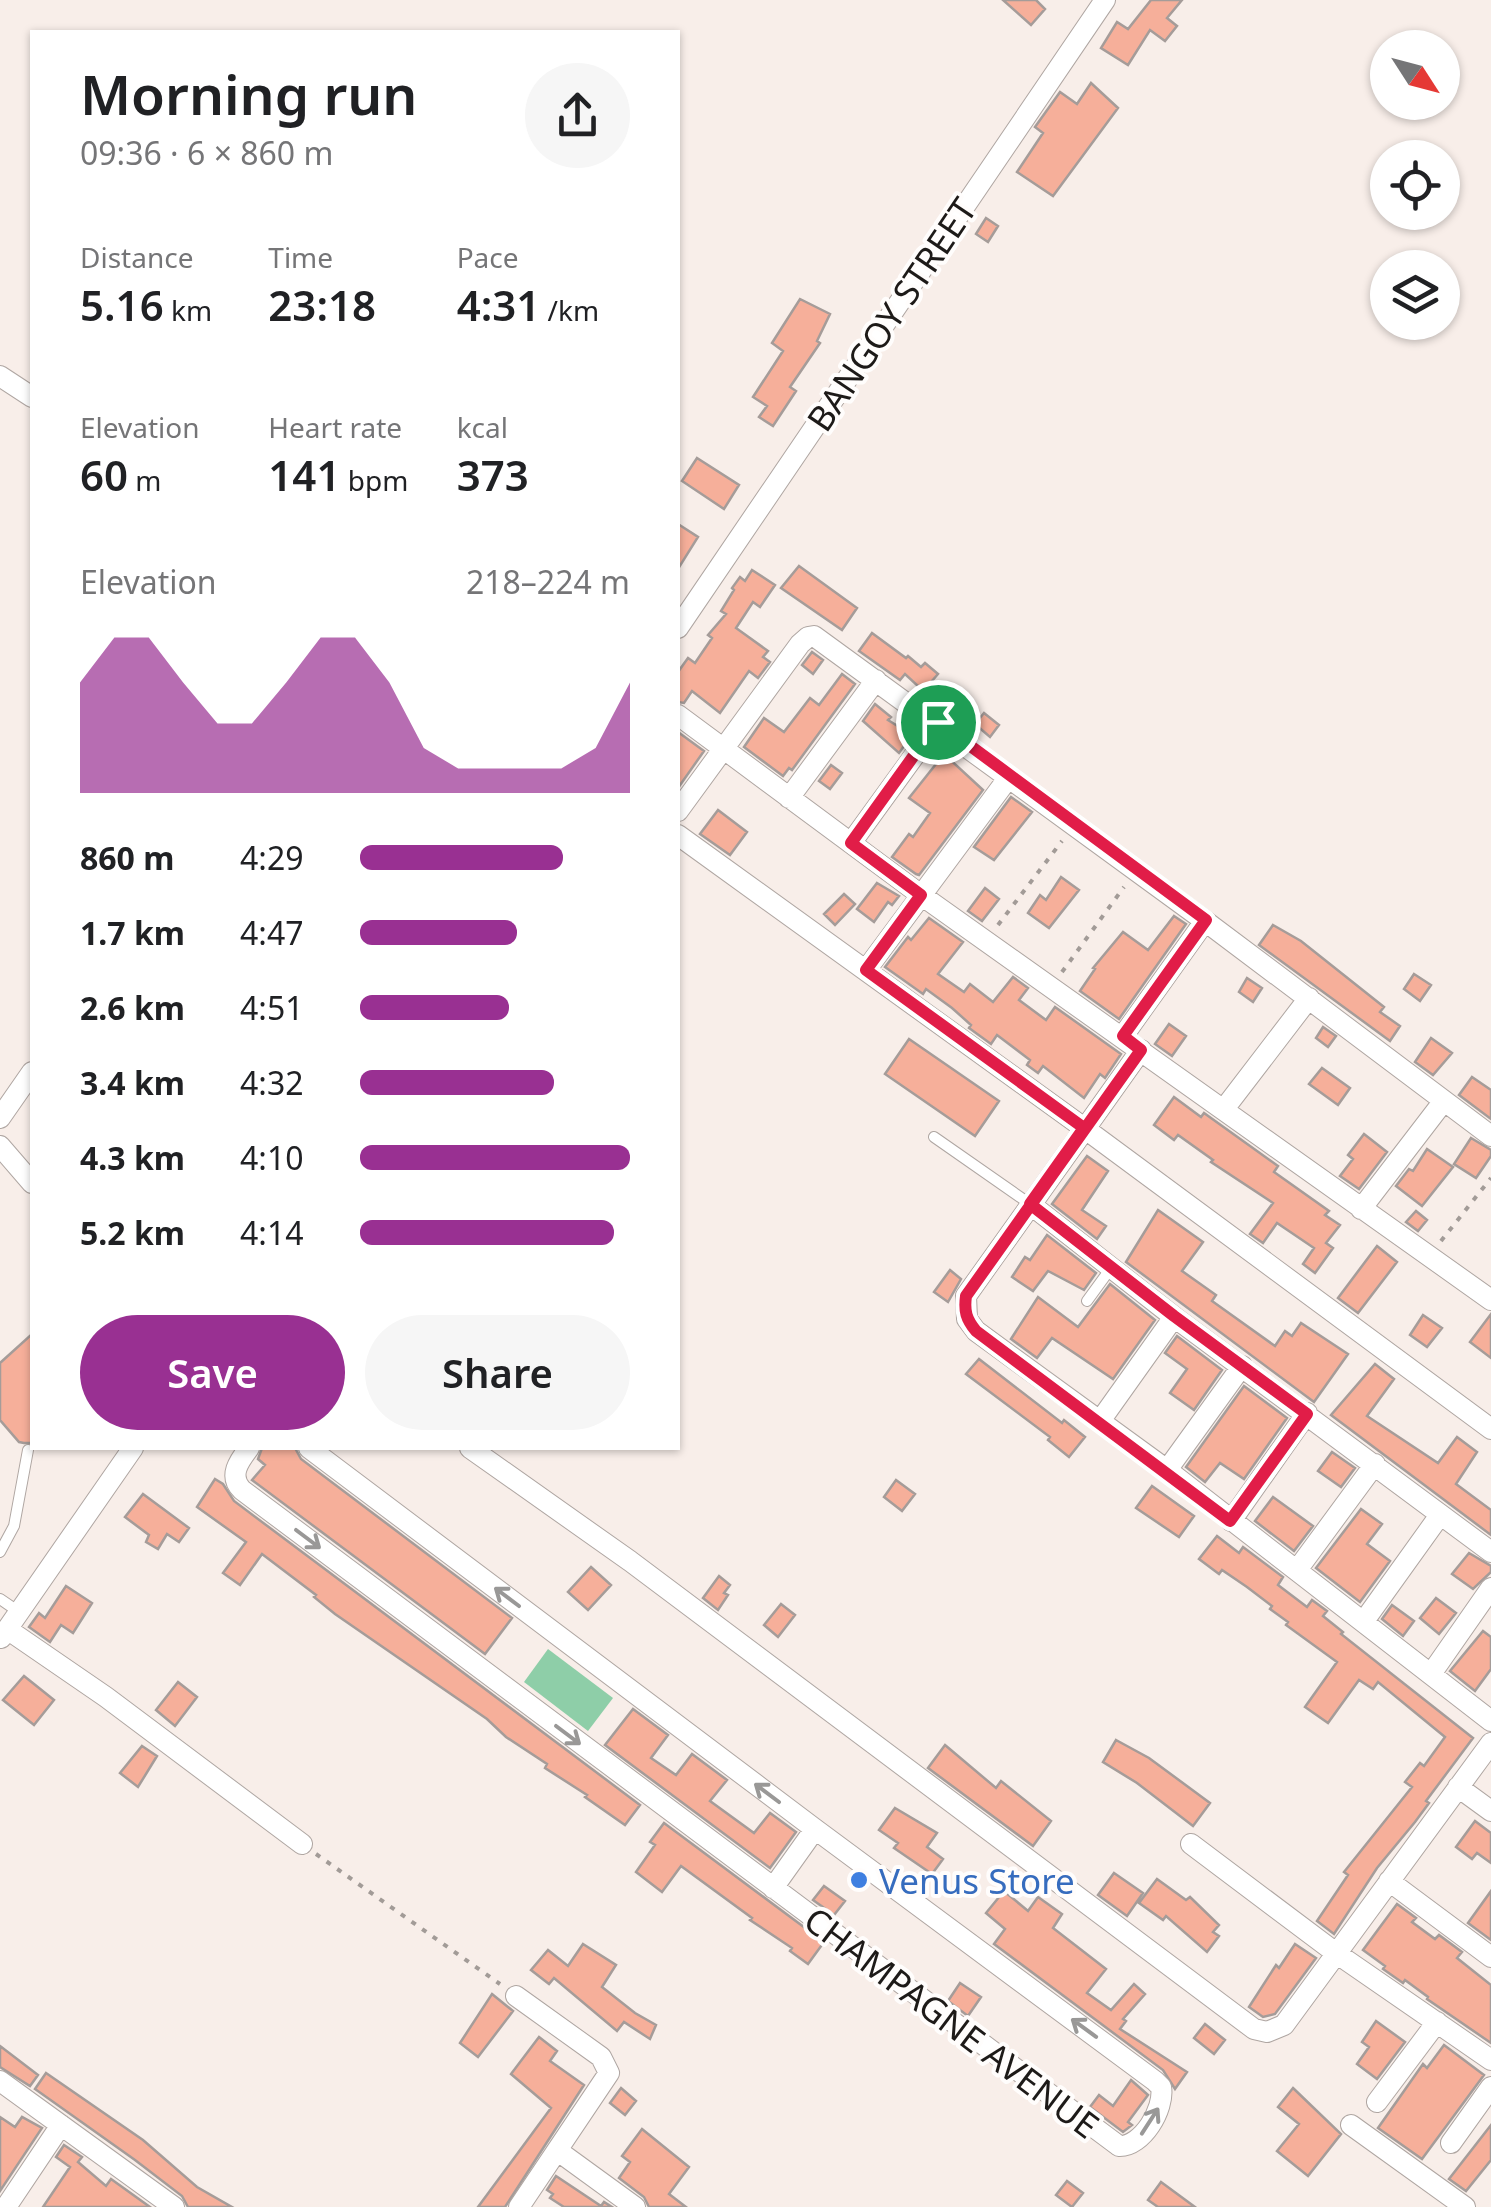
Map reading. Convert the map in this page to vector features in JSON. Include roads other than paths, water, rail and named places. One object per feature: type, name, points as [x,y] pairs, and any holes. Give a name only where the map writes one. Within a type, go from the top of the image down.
[{"type":"street","name":"BANGOY STREET","points":[[680,625],[1105,0]]},
{"type":"street","points":[[0,376],[30,396]]},
{"type":"street","points":[[680,808],[808,636],[821,639],[1206,920],[1491,1136]]},
{"type":"street","points":[[788,798],[876,680]]},
{"type":"street","points":[[680,717],[921,895],[1491,1300]]},
{"type":"street","points":[[851,843],[938,722]]},
{"type":"street","points":[[866,970],[1009,777]]},
{"type":"street","points":[[680,837],[1084,1128],[1491,1429]]},
{"type":"street","points":[[1123,1036],[1206,920]]},
{"type":"street","points":[[1224,1109],[1308,998]]},
{"type":"street","points":[[1141,1050],[966,1296],[967,1319],[976,1331],[1167,1470],[1491,1720]]},
{"type":"street","points":[[0,1118],[30,1075]]},
{"type":"street","points":[[1362,1208],[1443,1102]]},
{"type":"street","points":[[0,1146],[30,1180]]},
{"type":"street","points":[[1030,1204],[1491,1552]]},
{"type":"street","points":[[1100,1421],[1174,1316]]},
{"type":"street","points":[[1167,1470],[1242,1366]]},
{"type":"street","points":[[1230,1521],[1307,1414]]},
{"type":"street","points":[[132,1450],[8,1627],[302,1844]]},
{"type":"street","name":"CHAMPAGNE AVENUE","points":[[245,1450],[234,1478],[242,1490],[1119,2146],[1126,2148],[1137,2142],[1162,2104],[1161,2087],[1156,2081],[312,1450]]},
{"type":"street","points":[[473,1450],[630,1562],[1254,2029],[1267,2032],[1284,2025],[1491,1743]]},
{"type":"street","points":[[1297,1570],[1375,1464]]},
{"type":"street","points":[[1364,1621],[1440,1515]]},
{"type":"street","points":[[1432,1674],[1491,1588]]},
{"type":"street","points":[[1458,1788],[1491,1811]]},
{"type":"street","points":[[773,1888],[815,1829]]},
{"type":"street","points":[[1191,1844],[1336,1953],[1491,2060]]},
{"type":"street","points":[[1389,1880],[1491,1957]]},
{"type":"street","points":[[516,1996],[600,2058],[610,2073],[519,2207]]},
{"type":"street","points":[[1377,2102],[1436,2022]]},
{"type":"street","points":[[1,2085],[174,2207]]},
{"type":"street","points":[[1451,2143],[1491,2087]]},
{"type":"street","points":[[1350,2124],[1464,2207]]},
{"type":"street","points":[[6,2207],[61,2125]]},
{"type":"street","points":[[558,2151],[635,2207]]},
{"type":"lane","points":[[934,1138],[1030,1204]]},
{"type":"lane","points":[[1087,1301],[1111,1268]]},
{"type":"lane","points":[[0,1552],[14,1526],[28,1450]]},
{"type":"lane","points":[[0,1600],[8,1627]]},
{"type":"place","name":"Venus Store","points":[[859,1880]]}]
